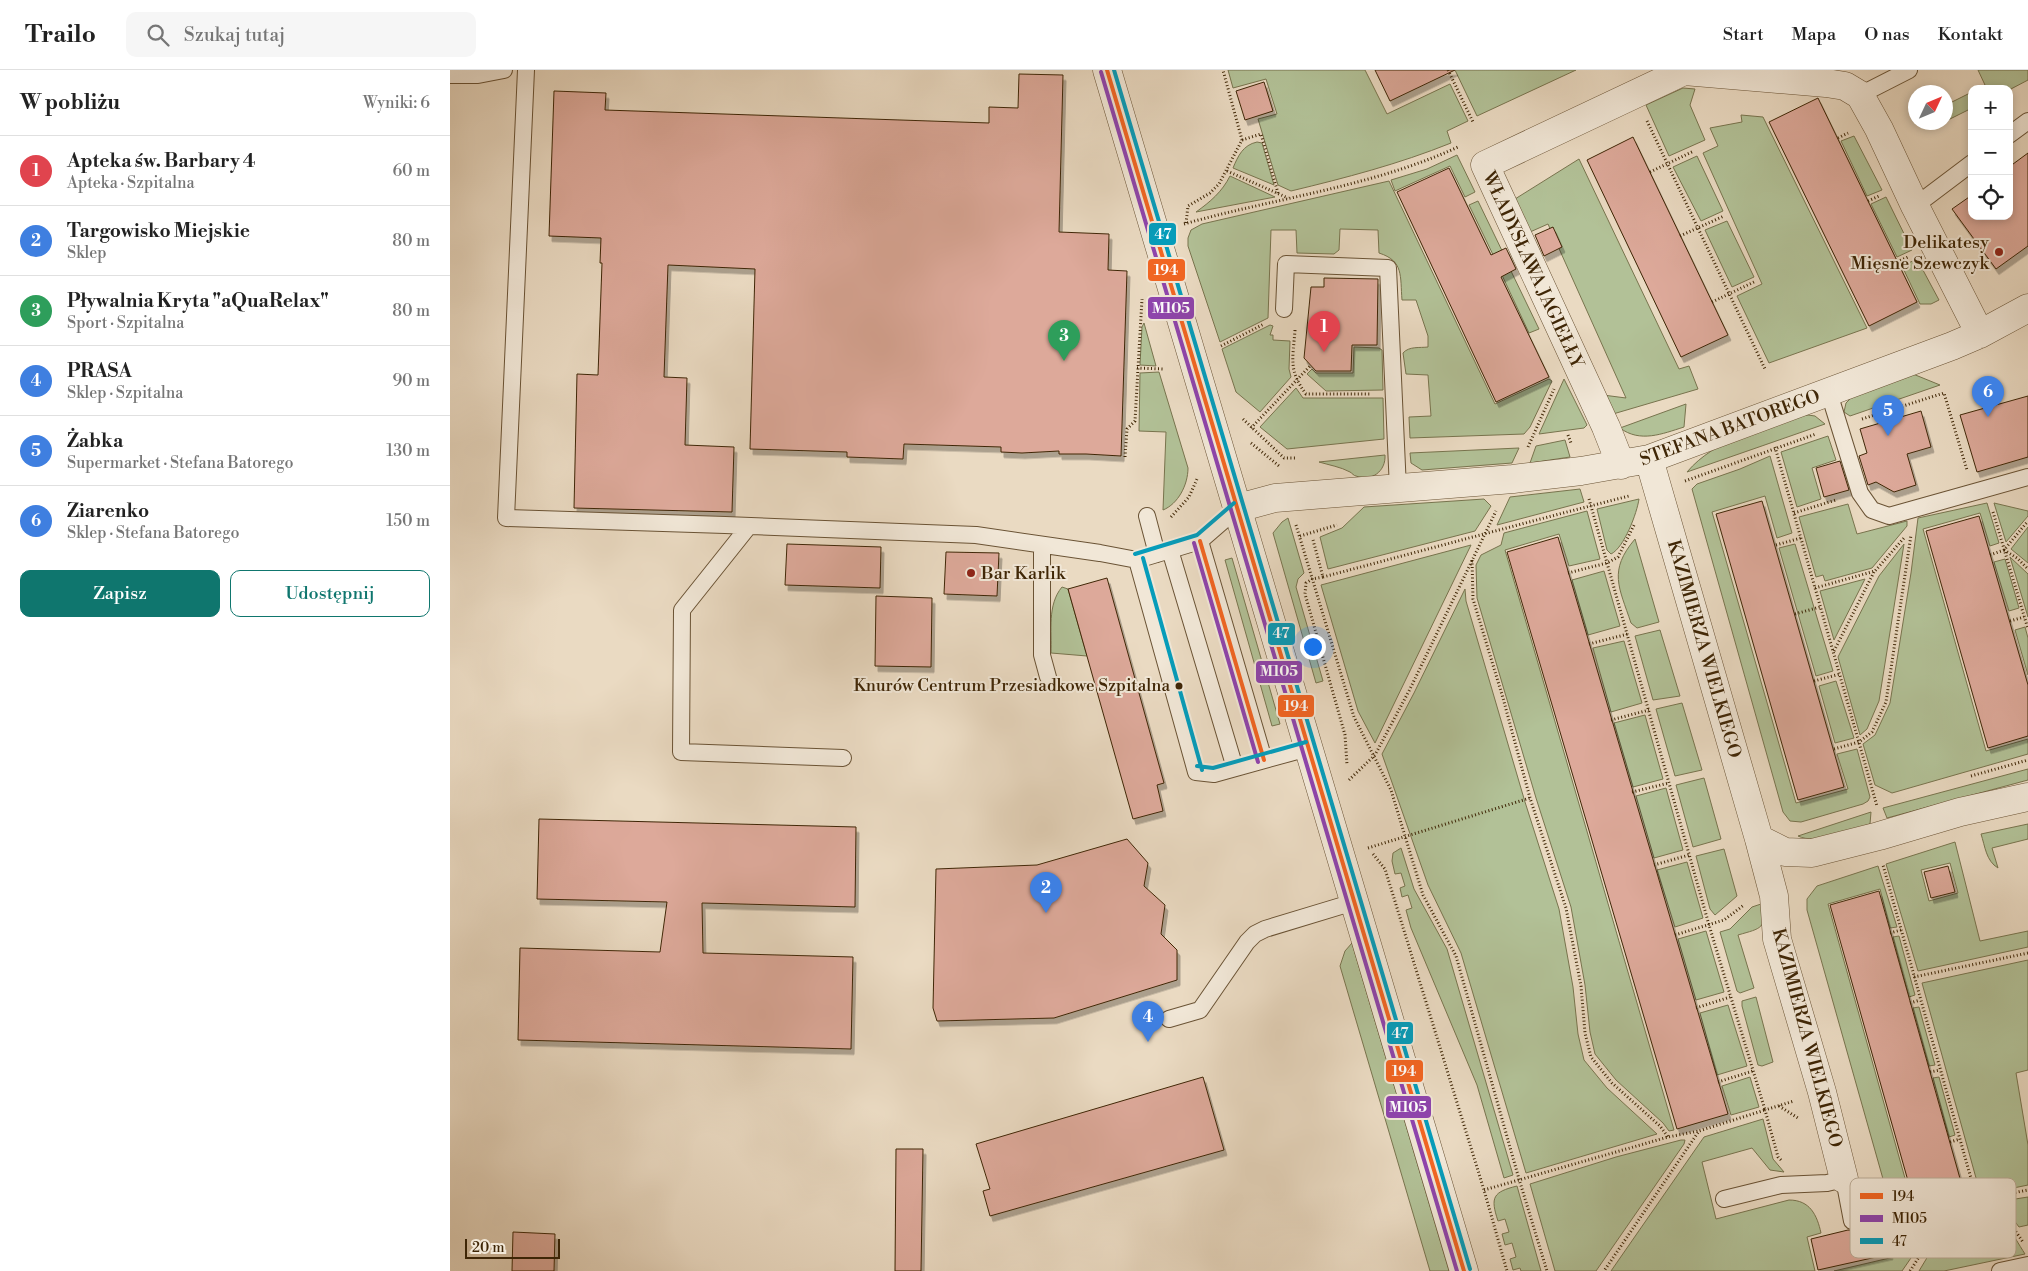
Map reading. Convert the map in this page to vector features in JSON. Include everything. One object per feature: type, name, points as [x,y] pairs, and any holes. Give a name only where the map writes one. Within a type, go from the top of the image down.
[{"type":"street","points":[[1107,70],[1464,1271]]},
{"type":"street","name":"WŁADYSŁAWA JAGIEŁŁY","points":[[1621,465],[1602,418],[1485,165],[1684,71],[1838,84],[1860,95]]},
{"type":"street","points":[[1860,95],[1879,129],[1915,206],[1980,334]]},
{"type":"street","name":"STEFANA BATOREGO","points":[[1238,508],[1275,498],[1513,479],[1581,471],[1649,459],[1829,393],[1980,334],[2028,308]]},
{"type":"street","name":"KAZIMIERZA WIELKIEGO","points":[[1649,459],[1759,839],[1774,896],[1778,939],[1822,1092],[1845,1185]]},
{"type":"street","points":[[1759,839],[1785,852],[1812,852],[1879,836],[1960,812],[2028,797]]},
{"type":"lane","points":[[450,75],[478,75],[504,70]]},
{"type":"lane","points":[[526,70],[506,518],[976,535],[1137,560],[1200,541],[1238,508]]},
{"type":"lane","points":[[1860,95],[1909,70]]},
{"type":"lane","points":[[2013,132],[2028,122]]},
{"type":"lane","points":[[1915,206],[1968,166]]},
{"type":"lane","points":[[1284,309],[1286,264],[1388,268],[1398,489]]},
{"type":"lane","points":[[1829,393],[1860,493],[1872,510],[1889,516],[2028,477]]},
{"type":"lane","points":[[1146,516],[1164,552],[1236,768]]},
{"type":"lane","points":[[749,526],[682,610],[681,752],[843,758]]},
{"type":"lane","points":[[1200,541],[1264,760]]},
{"type":"lane","points":[[1042,546],[1042,655],[1048,677]]},
{"type":"lane","points":[[1137,560],[1196,772],[1214,774],[1308,748]]},
{"type":"lane","points":[[1169,1019],[1200,1010],[1247,942],[1255,934],[1265,929],[1354,902]]},
{"type":"lane","points":[[1724,1200],[1781,1184],[1826,1183],[1845,1185],[1850,1211]]},
{"type":"lane","points":[[2000,1271],[2028,1265]]},
{"type":"path","points":[[1185,224],[1188,206],[1210,193],[1227,171],[1242,140],[1223,70]]},
{"type":"path","points":[[1448,70],[1473,122]]},
{"type":"path","points":[[1633,95],[1765,369]]},
{"type":"path","points":[[1242,140],[1261,134],[1278,193]]},
{"type":"path","points":[[1179,225],[1387,174],[1425,162],[1458,147]]},
{"type":"path","points":[[1650,172],[1694,151]]},
{"type":"path","points":[[1227,171],[1289,198]]},
{"type":"path","points":[[1680,236],[1724,216]]},
{"type":"path","points":[[1712,302],[1754,282]]},
{"type":"path","points":[[1125,457],[1127,428],[1135,421],[1142,298]]},
{"type":"path","points":[[1296,321],[1293,365],[1296,380],[1306,394],[1394,394]]},
{"type":"path","points":[[1218,347],[1270,322]]},
{"type":"path","points":[[1251,428],[1311,365]]},
{"type":"path","points":[[1137,368],[1169,369]]},
{"type":"path","points":[[1348,780],[1375,755],[1410,689],[1513,479],[1556,385]]},
{"type":"path","points":[[1249,442],[1256,434]]},
{"type":"path","points":[[1568,435],[1581,471],[1709,925],[1778,1156],[1789,1170],[1803,1178],[1805,1184]]},
{"type":"path","points":[[1775,447],[1877,804],[1881,859],[1971,1178]]},
{"type":"path","points":[[1684,481],[1685,488]]},
{"type":"path","points":[[1794,513],[1860,493]]},
{"type":"path","points":[[1295,520],[1354,716],[1391,790],[1423,896],[1456,956],[1547,1271]]},
{"type":"path","points":[[1990,555],[2004,550],[2028,521]]},
{"type":"path","points":[[1568,573],[1607,563],[1618,557],[1635,522]]},
{"type":"path","points":[[1833,652],[1875,571],[1912,528],[1886,702],[1872,732],[1859,742],[1834,749]]},
{"type":"path","points":[[1776,545],[1801,538]]},
{"type":"path","points":[[1313,540],[1323,576],[1306,583],[1305,594],[1345,735],[1348,780],[1351,788]]},
{"type":"path","points":[[2004,550],[2017,558],[2028,569]]},
{"type":"path","points":[[1472,560],[1472,599],[1503,698],[1530,798],[1566,908],[1581,986],[1585,1033],[1591,1057],[1612,1084],[1660,1126],[1668,1137]]},
{"type":"path","points":[[1815,588],[1875,571]]},
{"type":"path","points":[[1795,614],[1820,606]]},
{"type":"path","points":[[2010,621],[2024,617]]},
{"type":"path","points":[[1589,644],[1628,634]]},
{"type":"path","points":[[1814,681],[1840,674]]},
{"type":"path","points":[[1611,720],[1649,710]]},
{"type":"path","points":[[1963,779],[2028,760]]},
{"type":"path","points":[[1632,792],[1669,782]]},
{"type":"path","points":[[1368,848],[1530,798]]},
{"type":"path","points":[[1870,806],[1885,802]]},
{"type":"path","points":[[1365,839],[1368,848],[1386,869],[1507,1271]]},
{"type":"path","points":[[1654,865],[1689,855]]},
{"type":"path","points":[[1675,935],[1724,920],[1746,904],[1774,896]]},
{"type":"path","points":[[1890,933],[1901,930]]},
{"type":"path","points":[[1914,977],[2028,953]]},
{"type":"path","points":[[1696,1008],[1730,997]]},
{"type":"path","points":[[1910,1003],[1920,1000]]},
{"type":"path","points":[[1930,1072],[1940,1070]]},
{"type":"path","points":[[1718,1082],[1753,1071]]},
{"type":"path","points":[[1484,1190],[1668,1137],[1699,1131],[1822,1092]]},
{"type":"path","points":[[1604,1271],[1699,1131]]},
{"type":"path","points":[[1950,1142],[1960,1139]]},
{"type":"path","points":[[1845,1185],[1850,1186]]},
{"type":"path","points":[[2016,1231],[2028,1248]]},
{"type":"path","points":[[1910,1271],[1918,1258]]},
{"type":"green space","points":[[1228,70],[1365,70],[1387,114],[1450,84],[1468,121],[1447,131],[1451,143],[1412,158],[1372,170],[1291,191],[1278,185],[1258,119],[1277,114],[1266,79],[1233,88]]},
{"type":"green space","points":[[1455,70],[1576,70],[1477,116]]},
{"type":"green space","points":[[1978,70],[2028,70],[2028,80],[2013,88],[2013,85],[1985,85]]},
{"type":"green space","points":[[1683,88],[1695,89],[1690,105],[1705,140],[1669,156],[1646,105]]},
{"type":"green space","points":[[1968,94],[1968,110],[1953,118],[1953,102]]},
{"type":"green space","points":[[1741,115],[1763,117],[1867,328],[1769,363],[1737,296],[1762,284],[1703,153],[1718,146],[1710,128],[1742,122]]},
{"type":"green space","points":[[1854,136],[1882,190],[1867,196],[1841,141]]},
{"type":"green space","points":[[1257,142],[1262,143],[1274,185],[1233,168],[1239,155],[1245,148]]},
{"type":"green space","points":[[1457,155],[1475,192],[1465,197],[1450,166],[1395,191],[1391,180],[1427,169]]},
{"type":"green space","points":[[1697,156],[1723,211],[1701,221],[1673,167]]},
{"type":"green space","points":[[1579,159],[1679,369],[1689,366],[1698,389],[1613,414],[1603,395],[1626,398],[1548,224],[1530,232],[1515,199]]},
{"type":"green space","points":[[1230,176],[1275,197],[1196,212],[1215,196]]},
{"type":"green space","points":[[1389,181],[1495,404],[1549,379],[1552,381],[1530,427],[1524,434],[1410,438],[1409,417],[1431,416],[1428,375],[1406,374],[1403,353],[1411,348],[1428,347],[1428,336],[1416,300],[1402,300],[1397,265],[1387,256],[1379,253],[1378,230],[1340,229],[1339,250],[1334,254],[1297,253],[1296,230],[1271,230],[1268,318],[1220,342],[1188,246],[1191,230],[1202,224]]},
{"type":"green space","points":[[1886,197],[1912,250],[1897,257],[1871,204]]},
{"type":"green space","points":[[1478,201],[1507,261],[1498,265],[1469,205]]},
{"type":"green space","points":[[1727,221],[1754,277],[1732,287],[1705,230]]},
{"type":"green space","points":[[1917,259],[1939,300],[1931,304],[1920,304],[1902,266]]},
{"type":"green space","points":[[1510,269],[1539,329],[1529,333],[1501,273]]},
{"type":"green space","points":[[1144,323],[1156,366],[1140,365],[1142,327]]},
{"type":"green space","points":[[1270,325],[1273,326],[1270,335],[1273,335],[1273,340],[1290,341],[1289,369],[1291,377],[1260,412],[1236,392],[1222,349]]},
{"type":"green space","points":[[1354,347],[1379,348],[1382,350],[1383,390],[1326,391],[1307,374],[1312,369],[1316,373],[1353,373]]},
{"type":"green space","points":[[1159,372],[1188,468],[1186,481],[1178,499],[1163,510],[1166,432],[1139,431],[1140,373]]},
{"type":"green space","points":[[1913,374],[1940,385],[1850,416],[1844,412],[1846,403],[1853,396]]},
{"type":"green space","points":[[1564,379],[1587,425],[1584,428],[1539,434]]},
{"type":"green space","points":[[1296,388],[1303,398],[1383,398],[1384,439],[1287,449],[1260,427]]},
{"type":"green space","points":[[1686,404],[1684,427],[1651,436],[1635,435],[1620,428]]},
{"type":"green space","points":[[1808,415],[1815,416],[1825,424],[1687,472],[1711,451],[1725,443],[1754,431]]},
{"type":"green space","points":[[1828,436],[1836,460],[1812,468],[1821,499],[1797,507],[1781,452]]},
{"type":"green space","points":[[1565,440],[1570,457],[1530,463],[1536,446]]},
{"type":"green space","points":[[1519,448],[1512,463],[1422,470],[1411,463],[1410,453]]},
{"type":"green space","points":[[1385,455],[1383,466],[1377,474],[1367,478],[1355,476],[1343,469],[1319,462]]},
{"type":"green space","points":[[1770,456],[1792,533],[1777,538],[1765,496],[1712,512],[1796,803],[1848,789],[1837,754],[1857,749],[1870,797],[1863,804],[1801,822],[1790,821],[1783,812],[1692,489],[1697,484]]},
{"type":"green space","points":[[1580,489],[1584,502],[1497,525],[1510,497]]},
{"type":"green space","points":[[1484,499],[1491,506],[1475,531],[1328,569],[1320,537],[1342,528],[1364,507]]},
{"type":"green space","points":[[1639,499],[1636,513],[1625,538],[1621,545],[1611,554],[1607,550],[1597,509]]},
{"type":"green space","points":[[1987,503],[1999,543],[1990,546],[1980,513],[1923,529],[1986,751],[2028,739],[2028,754],[1892,793],[1875,785],[1863,744],[1875,735],[1890,703],[1918,518]]},
{"type":"green space","points":[[1994,503],[2028,511],[2028,516],[2006,542]]},
{"type":"green space","points":[[1848,504],[1857,534],[1907,521],[1907,526],[1872,568],[1825,581],[1823,575],[1816,577],[1799,517]]},
{"type":"green space","points":[[1587,511],[1600,559],[1569,566],[1559,534],[1505,550],[1674,1130],[1669,1131],[1663,1123],[1616,1080],[1595,1054],[1571,907],[1536,798],[1477,598],[1476,565],[1481,555],[1501,545],[1504,533]]},
{"type":"green space","points":[[1288,518],[1304,573],[1298,579],[1296,587],[1323,681],[1316,683],[1273,533]]},
{"type":"green space","points":[[2028,527],[2028,563],[2011,549]]},
{"type":"green space","points":[[1635,539],[1659,622],[1637,628],[1631,623],[1618,580],[1621,561]]},
{"type":"green space","points":[[1795,544],[1833,671],[1816,676],[1779,548]]},
{"type":"green space","points":[[1904,544],[1879,701],[1867,729],[1860,735],[1838,657],[1879,576]]},
{"type":"green space","points":[[1471,545],[1375,743],[1358,711],[1321,585]]},
{"type":"green space","points":[[2010,557],[2028,574],[2028,617]]},
{"type":"green space","points":[[1232,558],[1280,724],[1272,726],[1225,560]]},
{"type":"green space","points":[[2005,559],[2019,608],[2009,611],[1994,562]]},
{"type":"green space","points":[[1604,571],[1620,626],[1588,635],[1572,580]]},
{"type":"green space","points":[[1865,579],[1834,640],[1820,591]]},
{"type":"green space","points":[[1062,587],[1068,589],[1087,656],[1051,653],[1052,610],[1057,594]]},
{"type":"green space","points":[[1465,589],[1466,601],[1525,802],[1559,909],[1573,987],[1578,1034],[1584,1060],[1607,1088],[1657,1134],[1526,1173],[1461,953],[1428,885],[1382,754]]},
{"type":"green space","points":[[2025,627],[2028,638],[2028,675],[2015,630]]},
{"type":"green space","points":[[1660,630],[1680,696],[1653,700],[1635,636]]},
{"type":"green space","points":[[1624,641],[1642,703],[1611,712],[1593,648]]},
{"type":"green space","points":[[1836,681],[1854,738],[1835,743],[1819,686]]},
{"type":"green space","points":[[1682,703],[1702,770],[1675,776],[1656,709]]},
{"type":"green space","points":[[1645,715],[1663,779],[1633,787],[1614,723]]},
{"type":"green space","points":[[2028,769],[2028,780],[1887,818],[1883,808]]},
{"type":"green space","points":[[1704,778],[1721,839],[1693,847],[1676,785]]},
{"type":"green space","points":[[1666,788],[1683,850],[1654,858],[1636,796]]},
{"type":"green space","points":[[1871,812],[1870,824],[1853,830],[1824,838],[1814,839],[1798,836]]},
{"type":"green space","points":[[2028,824],[2028,839],[1992,848],[1998,868],[1994,865],[1986,853],[1981,834]]},
{"type":"green space","points":[[1955,842],[1980,941],[2028,931],[2028,947],[1918,971],[1886,864]],"holes":[[[1950,863],[1958,893],[1929,901],[1921,870]]]},
{"type":"green space","points":[[1401,848],[1414,889],[1447,949],[1513,1175],[1504,1178],[1477,1085],[1411,928],[1406,910],[1412,908],[1408,895],[1402,897],[1400,888],[1405,886],[1401,873],[1395,874],[1392,861],[1393,853]]},
{"type":"green space","points":[[1724,849],[1737,896],[1715,915],[1710,909],[1696,856]]},
{"type":"green space","points":[[1687,862],[1703,918],[1675,927],[1657,870]]},
{"type":"green space","points":[[1878,866],[1897,927],[1890,928],[1880,889],[1828,904],[1905,1178],[1883,1178],[1807,910],[1807,899],[1817,886]]},
{"type":"green space","points":[[1764,903],[1764,918],[1761,926],[1738,935],[1754,988],[1740,993],[1737,991],[1720,932],[1730,929],[1752,907]]},
{"type":"green space","points":[[1706,931],[1724,992],[1696,1000],[1678,939]]},
{"type":"green space","points":[[1899,936],[1915,995],[1909,997],[1893,937]]},
{"type":"green space","points":[[1352,943],[1449,1271],[1430,1271],[1340,966],[1345,951]]},
{"type":"green space","points":[[2028,960],[2028,1070],[2016,1073],[2028,1145],[2028,1185],[2016,1187],[2016,1178],[1976,1178],[1922,983]]},
{"type":"green space","points":[[1756,997],[1773,1062],[1762,1066],[1758,1065],[1742,1006],[1742,1001]]},
{"type":"green space","points":[[1728,1005],[1747,1066],[1717,1075],[1700,1013]]},
{"type":"green space","points":[[1919,1007],[1935,1065],[1929,1066],[1913,1008]]},
{"type":"green space","points":[[1750,1077],[1759,1107],[1731,1115],[1722,1086]]},
{"type":"green space","points":[[1939,1077],[1955,1135],[1949,1137],[1933,1078]]},
{"type":"green space","points":[[1763,1119],[1773,1159],[1784,1172],[1770,1170],[1752,1148],[1702,1162],[1716,1219],[1789,1200],[1802,1203],[1815,1215],[1821,1233],[1807,1237],[1815,1271],[1611,1271],[1704,1137]]},
{"type":"green space","points":[[1685,1140],[1684,1144],[1596,1271],[1555,1271],[1530,1184],[1616,1157]]},
{"type":"green space","points":[[1517,1186],[1541,1271],[1521,1271],[1520,1268],[1513,1270],[1510,1259],[1516,1257],[1512,1243],[1505,1245],[1502,1234],[1509,1232],[1505,1219],[1498,1221],[1494,1201],[1498,1193]]},
{"type":"green space","points":[[2028,1197],[2028,1225],[2019,1227],[2016,1223],[2016,1199]]},
{"type":"green space","points":[[2016,1240],[2025,1254],[2016,1256]]},
{"type":"green space","points":[[1890,1258],[1911,1258],[1902,1271],[1834,1271]]},
{"type":"green space","points":[[1927,1258],[2006,1258],[1944,1271],[1919,1271]]},
{"type":"building","points":[[1375,70],[1455,70],[1390,101]]},
{"type":"building","points":[[1019,74],[1063,75],[1059,232],[1109,234],[1108,270],[1127,271],[1121,456],[1059,454],[1059,451],[1001,452],[1001,447],[904,444],[903,459],[847,457],[847,452],[750,449],[755,269],[668,265],[664,377],[687,378],[685,445],[734,447],[732,512],[574,508],[577,374],[598,375],[602,263],[600,263],[601,238],[549,236],[554,91],[606,93],[605,110],[989,123],[989,107],[1018,108]]},
{"type":"building","points":[[1264,82],[1273,111],[1245,120],[1236,91]]},
{"type":"building","points":[[1818,98],[1917,302],[1869,326],[1769,122]]},
{"type":"building","points":[[1633,137],[1728,335],[1681,357],[1587,160]]},
{"type":"building","points":[[2028,153],[2028,246],[1996,269],[1952,209],[1968,198],[1968,220],[2013,220],[2013,164]]},
{"type":"building","points":[[1449,168],[1491,255],[1506,248],[1516,269],[1501,277],[1549,377],[1496,402],[1397,192]]},
{"type":"building","points":[[1553,227],[1562,247],[1544,256],[1535,235]]},
{"type":"building","points":[[1324,278],[1378,279],[1377,345],[1352,345],[1351,371],[1316,371],[1304,358],[1311,287],[1324,287]]},
{"type":"building","points":[[2028,396],[2028,457],[1977,472],[1960,415]]},
{"type":"building","points":[[1921,411],[1931,447],[1907,454],[1916,485],[1894,492],[1876,482],[1868,485],[1859,456],[1867,453],[1860,429]]},
{"type":"building","points":[[1840,461],[1849,490],[1824,497],[1816,468]]},
{"type":"building","points":[[1762,501],[1844,787],[1798,800],[1716,514]]},
{"type":"building","points":[[1979,516],[2028,685],[2028,736],[1988,748],[1926,531]]},
{"type":"building","points":[[1558,537],[1728,1114],[1677,1129],[1507,552]]},
{"type":"building","points":[[787,544],[881,547],[880,588],[785,585]]},
{"type":"building","name":"Bar Karlik","points":[[946,552],[999,553],[997,596],[944,594]]},
{"type":"building","points":[[1107,578],[1164,783],[1157,785],[1163,811],[1133,819],[1068,589]]},
{"type":"building","points":[[876,596],[932,598],[931,667],[875,666]]},
{"type":"building","points":[[539,819],[856,827],[855,907],[702,903],[703,953],[853,957],[851,1049],[518,1040],[520,948],[660,952],[667,902],[537,899]]},
{"type":"building","points":[[1127,839],[1148,863],[1144,886],[1165,905],[1161,934],[1177,950],[1177,980],[1054,1018],[937,1021],[933,1008],[936,869],[1037,865]]},
{"type":"building","points":[[1948,866],[1955,892],[1931,898],[1924,872]]},
{"type":"building","points":[[1879,891],[1960,1178],[1907,1178],[1830,905]]},
{"type":"building","points":[[1203,1077],[1224,1150],[990,1216],[983,1191],[990,1189],[976,1144]]},
{"type":"building","points":[[896,1149],[923,1149],[921,1271],[895,1271]]},
{"type":"building","points":[[1850,1230],[1850,1258],[1872,1258],[1818,1270],[1811,1239]]},
{"type":"building","points":[[513,1232],[555,1234],[554,1271],[512,1271]]},
{"type":"transit line","name":"194","points":[[1107,70],[1464,1271]]},
{"type":"transit line","name":"47","points":[[1114,70],[1470,1269]]},
{"type":"transit line","name":"M105","points":[[1101,72],[1457,1271]]},
{"type":"transit line","name":"47","points":[[1135,554],[1197,535],[1234,503]]},
{"type":"transit line","name":"194","points":[[1200,541],[1264,760]]},
{"type":"transit line","name":"M105","points":[[1194,543],[1258,762]]},
{"type":"transit line","name":"47","points":[[1143,558],[1202,770]]},
{"type":"transit line","name":"47","points":[[1197,766],[1213,768],[1306,742]]},
{"type":"place","name":"Delikatesy Mięsne Szewczyk","points":[[1999,252]]},
{"type":"place","name":"Apteka św. Barbary 4","points":[[1324,352]]},
{"type":"place","name":"Pływalnia Kryta \"aQuaRelax\"","points":[[1064,361]]},
{"type":"place","name":"Ziarenko","points":[[1988,417]]},
{"type":"place","name":"Żabka","points":[[1888,436]]},
{"type":"place","name":"Bar Karlik","points":[[971,573]]},
{"type":"place","name":"Knurów Centrum Przesiadkowe Szpitalna","points":[[1179,686]]},
{"type":"place","name":"Targowisko Miejskie","points":[[1046,913]]},
{"type":"place","name":"PRASA","points":[[1148,1042]]}]
